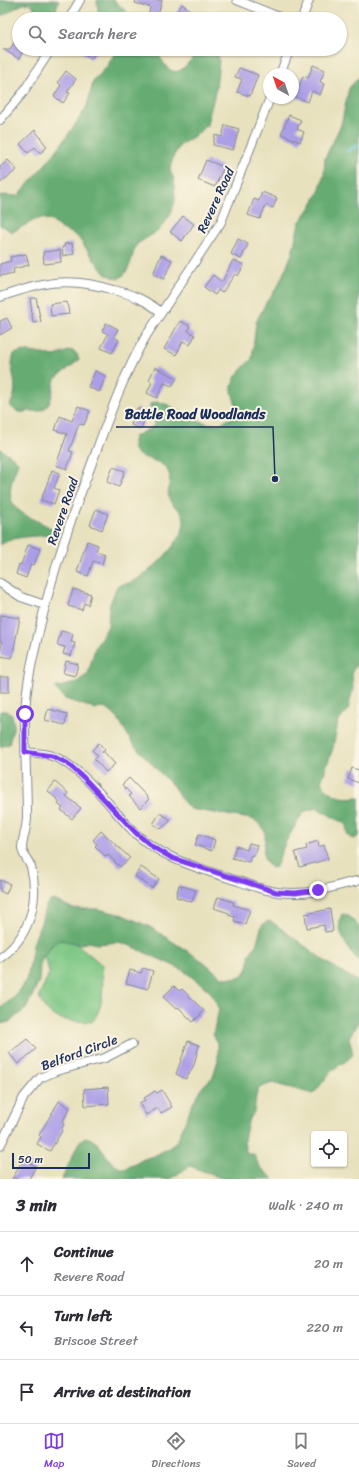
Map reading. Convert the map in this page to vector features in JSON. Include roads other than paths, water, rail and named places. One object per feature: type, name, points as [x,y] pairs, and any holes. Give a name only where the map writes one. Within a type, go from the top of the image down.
[{"type":"street","points":[[73,12],[80,0]]},
{"type":"street","points":[[236,0],[266,12]]},
{"type":"street","points":[[305,12],[309,0]]},
{"type":"street","points":[[0,120],[22,94],[46,56]]},
{"type":"street","points":[[282,68],[287,56]]},
{"type":"street","name":"Revere Road","points":[[0,958],[13,948],[26,930],[33,901],[32,870],[21,849],[27,816],[25,720],[27,687],[45,606],[70,523],[108,418],[137,352],[161,312],[221,222],[268,104]]},
{"type":"street","points":[[0,297],[59,282],[86,282],[140,298],[161,312]]},
{"type":"street","points":[[0,583],[21,597],[45,606]]},
{"type":"street","points":[[25,752],[52,756],[67,763],[83,777],[138,836],[159,851],[179,861],[264,889],[282,893],[310,891],[357,881]]},
{"type":"street","name":"Belford Circle","points":[[0,1146],[24,1096],[40,1078],[56,1071],[105,1058],[132,1044]]},
{"type":"waterway","points":[[347,151],[359,145]]},
{"type":"place","name":"Battle Road Woodlands","points":[[275,479]]}]
